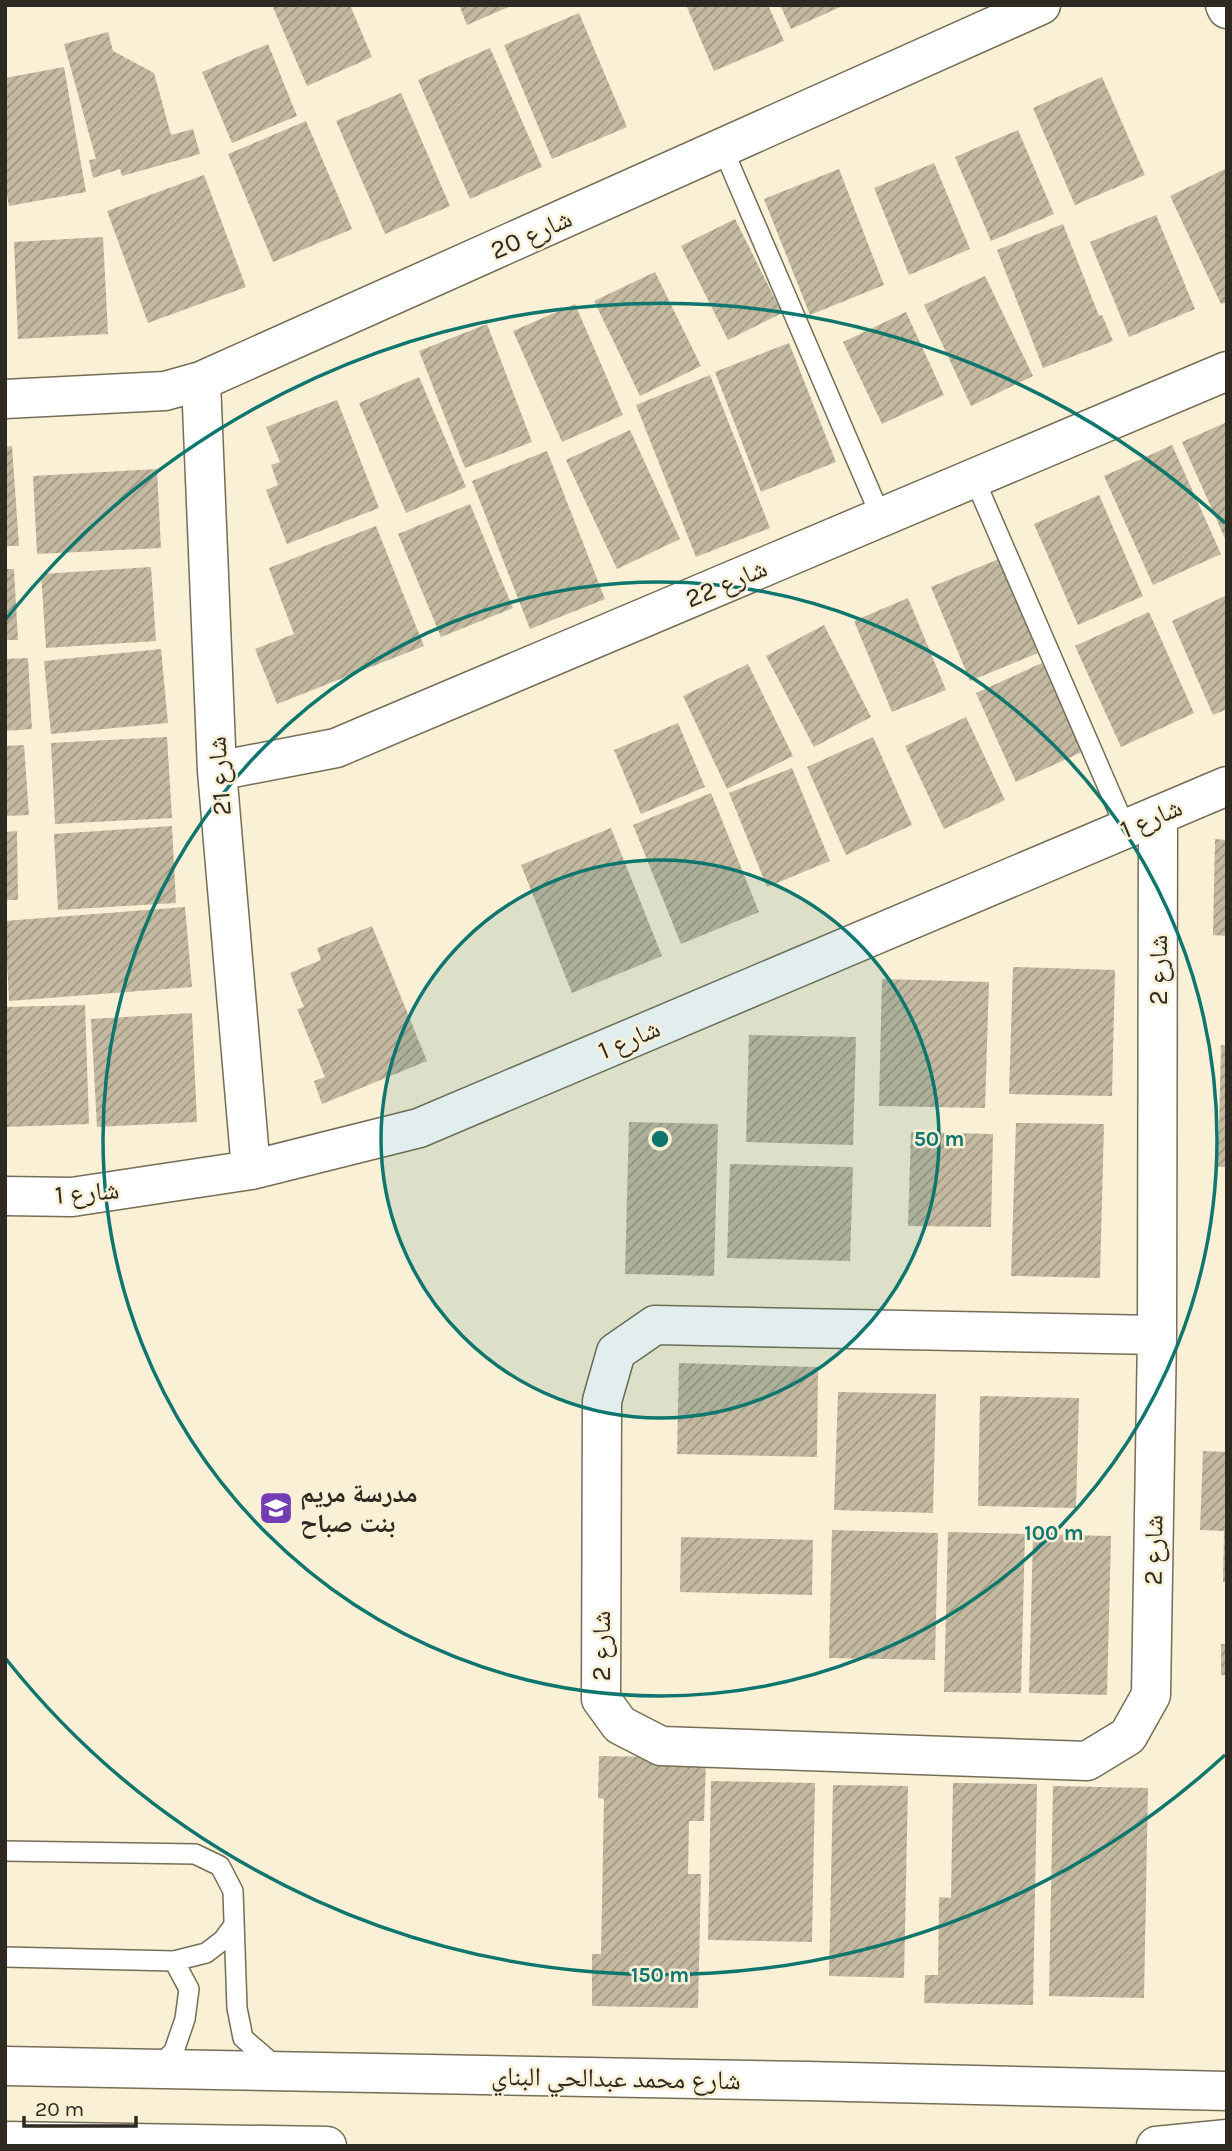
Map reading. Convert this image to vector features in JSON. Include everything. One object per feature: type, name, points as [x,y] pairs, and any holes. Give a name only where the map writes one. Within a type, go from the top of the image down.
[{"type":"street","name":"شارع 20","points":[[5,399],[165,391],[201,382],[1041,5]]},
{"type":"street","name":"شارع 22","points":[[217,771],[336,748],[1227,371]]},
{"type":"street","name":"شارع 21","points":[[201,382],[217,771],[251,1170]]},
{"type":"street","name":"شارع 1","points":[[5,1196],[72,1197],[251,1170],[419,1128],[1227,786]]},
{"type":"street","name":"شارع 2","points":[[1142,822],[1157,1335],[1151,1696],[1128,1736],[1087,1761],[662,1746],[620,1725],[601,1699],[602,1401],[616,1352],[655,1325],[1157,1335]]},
{"type":"street","name":"شارع محمد عبدالحي البناي","points":[[5,2066],[1227,2091]]},
{"type":"street","points":[[5,2087],[147,2088],[270,2072]]},
{"type":"street","points":[[1156,2146],[1227,2139]]},
{"type":"street","points":[[5,2141],[327,2146]]},
{"type":"lane","points":[[723,149],[881,517]]},
{"type":"lane","points":[[974,478],[1142,822]]},
{"type":"lane","points":[[5,1851],[195,1854],[220,1866],[233,1891],[237,2008],[243,2038],[270,2072]]},
{"type":"lane","points":[[5,1957],[174,1961],[206,1953],[223,1940],[234,1925]]},
{"type":"lane","points":[[156,2069],[174,2052],[186,2009],[189,1989],[174,1961]]},
{"type":"building","points":[[272,5],[350,5],[372,57],[307,86]]},
{"type":"building","points":[[459,5],[513,5],[467,25]]},
{"type":"building","points":[[686,5],[768,5],[784,41],[714,71]]},
{"type":"building","points":[[780,5],[845,5],[791,29]]},
{"type":"building","points":[[579,13],[627,127],[552,159],[504,45]]},
{"type":"building","points":[[108,32],[113,51],[154,73],[171,135],[193,129],[200,154],[122,176],[120,169],[93,178],[89,160],[96,159],[64,44]]},
{"type":"building","points":[[268,44],[297,116],[232,143],[202,72]]},
{"type":"building","points":[[490,48],[542,167],[470,199],[418,80]]},
{"type":"building","points":[[64,67],[86,192],[9,206],[5,185],[5,78]]},
{"type":"building","points":[[1102,77],[1145,175],[1075,205],[1033,108]]},
{"type":"building","points":[[401,93],[450,206],[385,234],[336,121]]},
{"type":"building","points":[[306,121],[352,229],[273,262],[228,154]]},
{"type":"building","points":[[1018,130],[1054,214],[991,241],[955,157]]},
{"type":"building","points":[[934,163],[970,249],[909,275],[874,188]]},
{"type":"building","points":[[1227,168],[1227,302],[1221,304],[1170,196]]},
{"type":"building","points":[[839,169],[884,285],[810,315],[764,199]]},
{"type":"building","points":[[204,175],[246,287],[148,323],[107,211]]},
{"type":"building","points":[[1156,215],[1195,309],[1129,337],[1090,242]]},
{"type":"building","points":[[735,219],[782,313],[728,340],[681,246]]},
{"type":"building","points":[[1063,224],[1099,316],[1102,315],[1113,341],[1043,368],[997,250]]},
{"type":"building","points":[[103,237],[108,334],[18,339],[14,242]]},
{"type":"building","points":[[655,272],[701,366],[640,396],[594,301]]},
{"type":"building","points":[[985,276],[1033,376],[971,406],[924,305]]},
{"type":"building","points":[[575,304],[623,415],[562,442],[513,331]]},
{"type":"building","points":[[906,312],[944,395],[882,424],[843,342]]},
{"type":"building","points":[[487,324],[532,442],[465,468],[419,351]]},
{"type":"building","points":[[789,343],[836,462],[761,492],[715,372]]},
{"type":"building","points":[[710,375],[770,528],[696,557],[636,405]]},
{"type":"building","points":[[419,377],[466,487],[406,513],[359,403]]},
{"type":"building","points":[[337,400],[379,508],[287,544],[266,490],[278,485],[271,465],[280,462],[266,427]]},
{"type":"building","points":[[1227,422],[1227,543],[1182,442]]},
{"type":"building","points":[[630,430],[680,539],[617,569],[566,460]]},
{"type":"building","points":[[1172,445],[1221,554],[1153,585],[1104,476]]},
{"type":"building","points":[[12,446],[19,546],[5,546],[5,447]]},
{"type":"building","points":[[547,451],[605,599],[530,629],[472,481]]},
{"type":"building","points":[[157,469],[161,548],[37,554],[33,476]]},
{"type":"building","points":[[1099,495],[1143,596],[1078,625],[1034,524]]},
{"type":"building","points":[[470,504],[513,608],[441,637],[398,534]]},
{"type":"building","points":[[376,526],[424,646],[277,704],[255,649],[294,634],[269,568]]},
{"type":"building","points":[[999,559],[1038,653],[970,681],[931,587]]},
{"type":"building","points":[[151,567],[156,641],[46,648],[41,574]]},
{"type":"building","points":[[5,569],[14,569],[18,640],[5,640]]},
{"type":"building","points":[[1227,595],[1227,709],[1213,715],[1172,621]]},
{"type":"building","points":[[908,598],[946,690],[892,712],[854,621]]},
{"type":"building","points":[[1149,612],[1194,713],[1121,747],[1075,646]]},
{"type":"building","points":[[824,625],[871,717],[814,747],[766,656]]},
{"type":"building","points":[[161,649],[168,723],[51,734],[44,661]]},
{"type":"building","points":[[28,658],[32,729],[5,731],[5,659]]},
{"type":"building","points":[[1042,663],[1082,752],[1016,782],[976,693]]},
{"type":"building","points":[[748,664],[793,756],[727,789],[683,696]]},
{"type":"building","points":[[966,717],[1005,800],[944,829],[905,746]]},
{"type":"building","points":[[678,723],[705,787],[641,814],[614,750]]},
{"type":"building","points":[[167,737],[172,818],[55,824],[51,743]]},
{"type":"building","points":[[873,737],[912,825],[846,855],[807,767]]},
{"type":"building","points":[[24,745],[29,815],[5,816],[5,746]]},
{"type":"building","points":[[792,768],[830,861],[767,887],[729,793]]},
{"type":"building","points":[[711,793],[759,912],[681,944],[633,825]]},
{"type":"building","points":[[172,826],[176,903],[58,910],[54,834]]},
{"type":"building","points":[[611,828],[662,956],[572,993],[521,865]]},
{"type":"building","points":[[17,831],[18,900],[5,900],[5,832]]},
{"type":"building","points":[[1215,839],[1227,840],[1227,936],[1213,935]]},
{"type":"building","points":[[185,907],[192,987],[9,1001],[5,921]]},
{"type":"building","points":[[372,926],[427,1061],[322,1104],[314,1081],[325,1077],[297,1009],[304,1007],[290,973],[321,960],[317,948]]},
{"type":"building","points":[[1013,967],[1115,970],[1112,1096],[1009,1094]]},
{"type":"building","points":[[882,979],[989,982],[985,1108],[879,1106]]},
{"type":"building","points":[[85,1005],[89,1124],[5,1127],[5,1007]]},
{"type":"building","points":[[192,1013],[197,1122],[97,1127],[91,1019]]},
{"type":"building","points":[[749,1035],[856,1037],[853,1145],[746,1142]]},
{"type":"building","points":[[1221,1045],[1227,1046],[1227,1167],[1218,1167]]},
{"type":"building","points":[[629,1122],[718,1124],[714,1276],[625,1274]]},
{"type":"building","points":[[1016,1123],[1104,1124],[1100,1278],[1011,1276]]},
{"type":"building","points":[[911,1132],[993,1134],[991,1227],[908,1226]]},
{"type":"building","points":[[730,1164],[853,1167],[850,1261],[727,1258]]},
{"type":"building","points":[[679,1363],[818,1367],[817,1457],[677,1454]]},
{"type":"building","points":[[838,1392],[936,1394],[933,1513],[834,1510]]},
{"type":"building","points":[[980,1396],[1079,1398],[1076,1508],[978,1506]]},
{"type":"building","points":[[1203,1451],[1227,1452],[1227,1582],[1223,1582],[1224,1531],[1200,1530]]},
{"type":"building","points":[[832,1530],[938,1533],[935,1660],[829,1658]]},
{"type":"building","points":[[948,1532],[1025,1534],[1021,1693],[944,1692]]},
{"type":"building","points":[[1033,1534],[1111,1536],[1107,1695],[1029,1693]]},
{"type":"building","points":[[681,1537],[813,1540],[812,1595],[680,1592]]},
{"type":"building","points":[[1221,1644],[1227,1644],[1227,1675],[1221,1675]]},
{"type":"building","points":[[599,1756],[706,1758],[704,1821],[689,1821],[688,1874],[701,1874],[698,2008],[592,2006],[592,1954],[601,1954],[604,1799],[598,1798]]},
{"type":"building","points":[[711,1781],[815,1783],[812,1942],[708,1940]]},
{"type":"building","points":[[953,1783],[1037,1784],[1033,2005],[924,2003],[925,1975],[938,1975],[939,1897],[951,1898]]},
{"type":"building","points":[[833,1785],[908,1786],[904,1978],[829,1976]]},
{"type":"building","points":[[1053,1786],[1148,1788],[1144,1998],[1049,1996]]},
{"type":"place","name":"مدرسة مريم بنت صباح","points":[[276,1508]]}]
